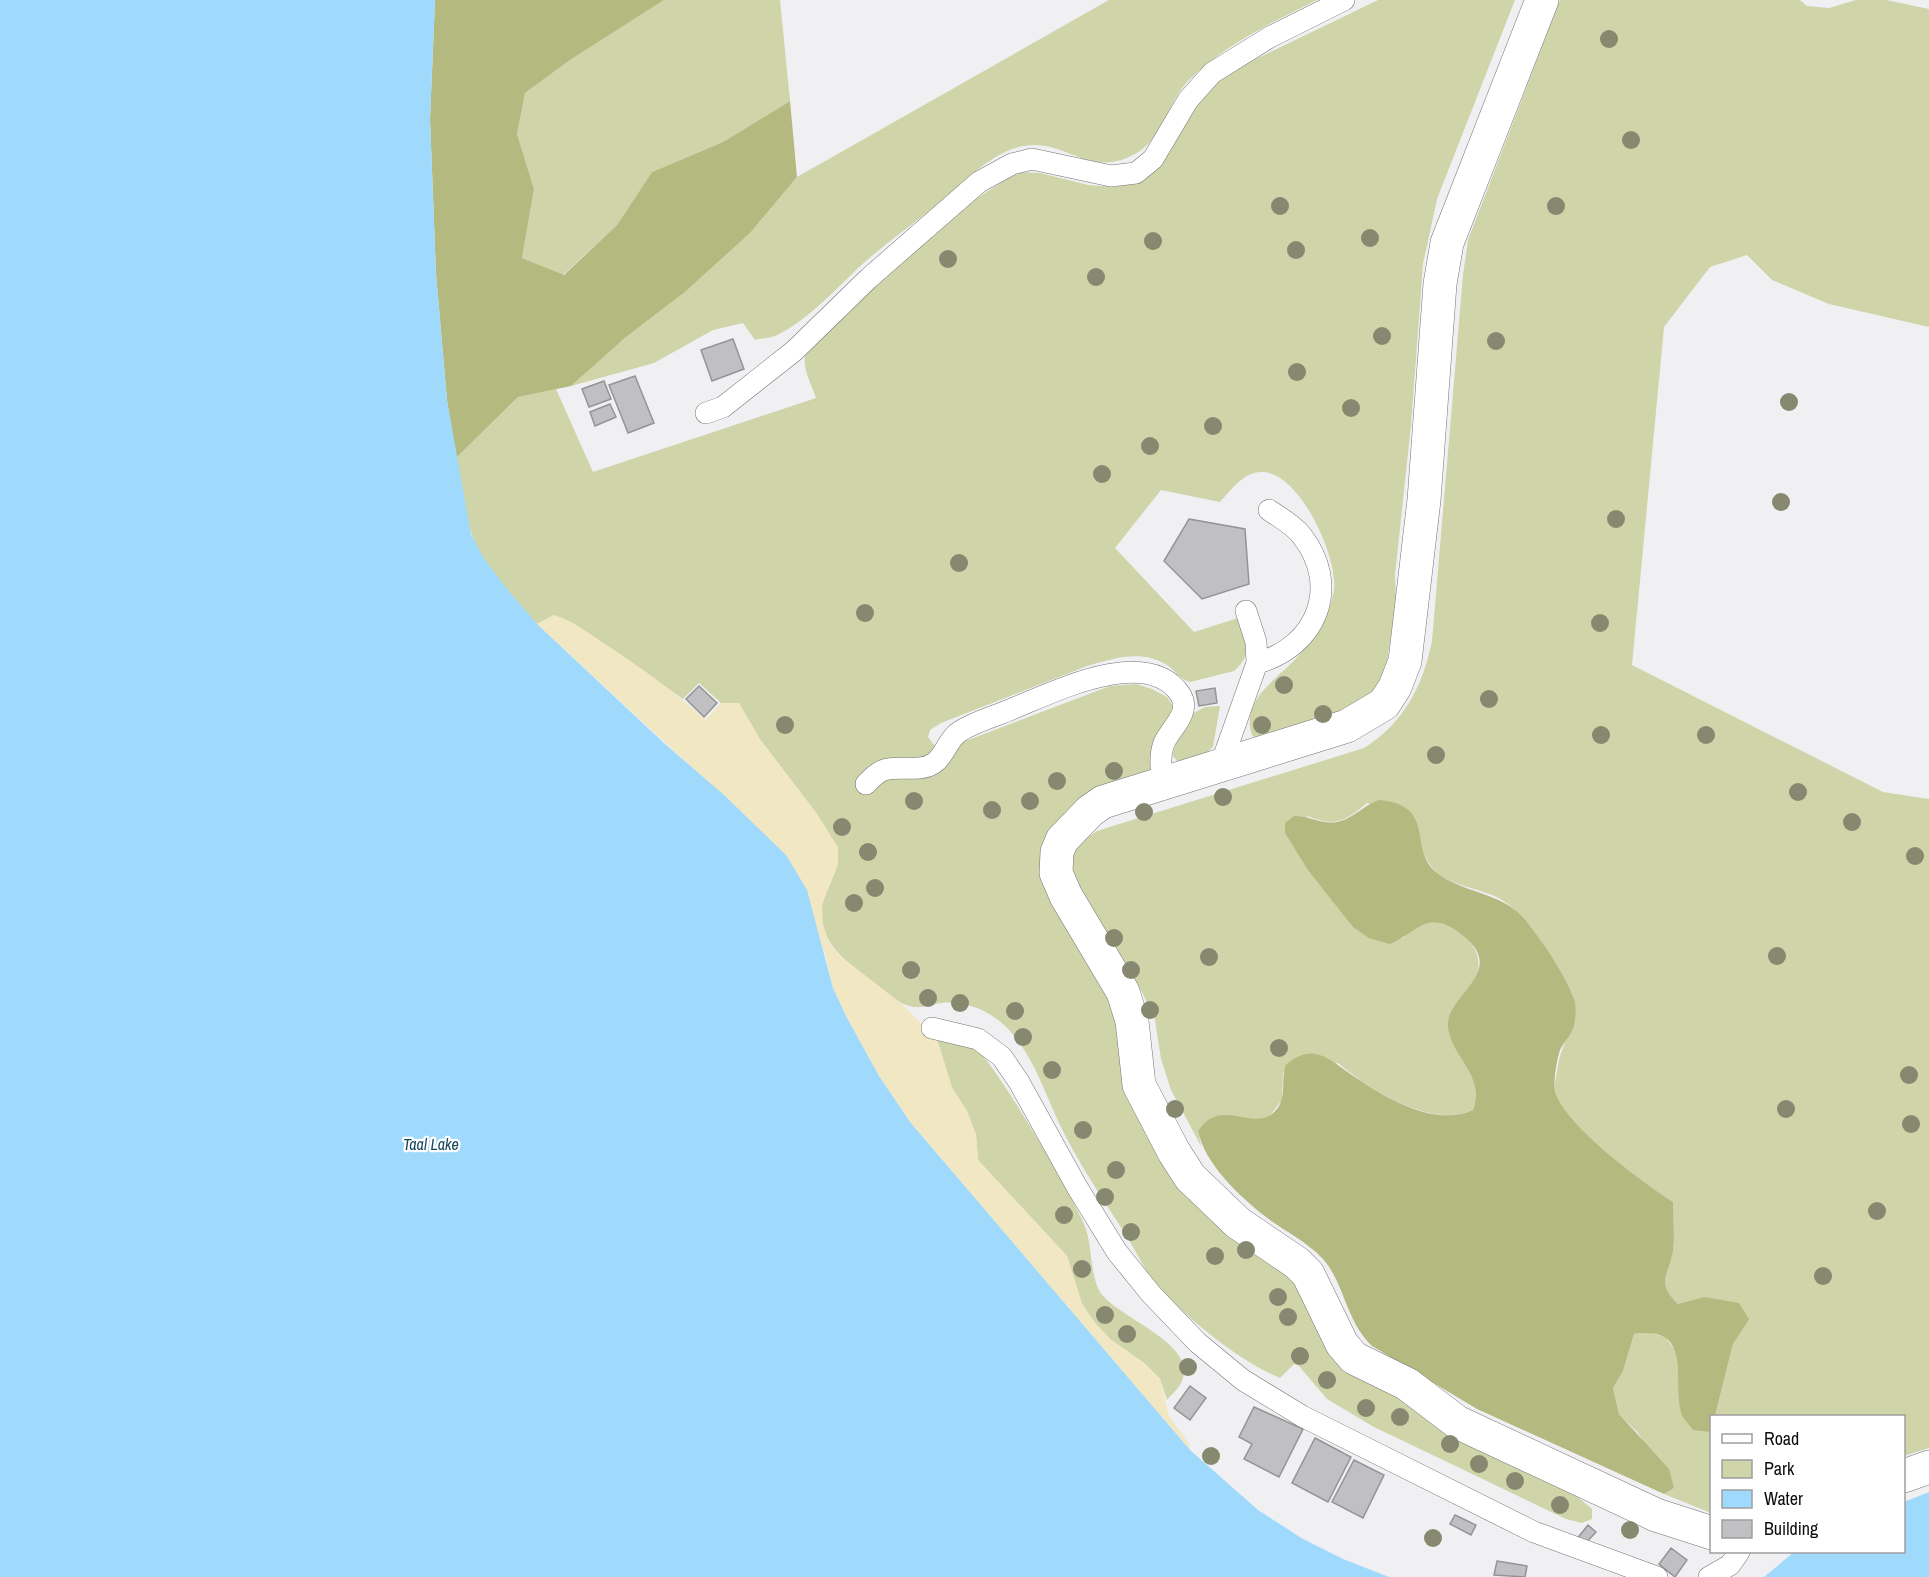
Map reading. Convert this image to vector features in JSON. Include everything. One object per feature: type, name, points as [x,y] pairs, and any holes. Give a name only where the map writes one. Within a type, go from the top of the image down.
[{"type":"street","points":[[1542,0],[1459,207],[1447,243],[1440,284],[1424,500],[1411,621],[1405,661],[1395,687],[1384,704],[1363,719],[1220,767],[1103,802],[1090,811],[1062,840],[1057,852],[1056,873],[1066,896],[1123,992],[1132,1021],[1139,1085],[1183,1167],[1238,1223],[1297,1263],[1308,1274],[1342,1344],[1353,1358],[1407,1384],[1457,1422],[1646,1510],[1689,1528],[1710,1533]]},
{"type":"street","points":[[1905,1476],[1929,1467]]},
{"type":"lane","points":[[706,413],[723,407],[794,351],[869,278],[979,182],[1012,164],[1032,159],[1111,176],[1136,173],[1154,159],[1188,100],[1212,73],[1270,37],[1344,0]]},
{"type":"lane","points":[[1257,663],[1285,653],[1303,636],[1319,607],[1319,570],[1309,546],[1292,526],[1269,510]]},
{"type":"lane","points":[[1220,767],[1257,663],[1256,642],[1246,611]]},
{"type":"lane","points":[[866,784],[884,770],[923,767],[934,763],[945,745],[961,730],[1077,684],[1108,674],[1136,672],[1160,678],[1172,684],[1182,696],[1183,711],[1162,751],[1163,784]]},
{"type":"lane","points":[[932,1028],[978,1039],[1002,1057],[1019,1082],[1077,1187],[1117,1252],[1152,1295],[1198,1343],[1243,1380],[1302,1416],[1534,1532],[1656,1577]]},
{"type":"lane","points":[[1709,1577],[1730,1565],[1738,1553]]},
{"type":"green space","points":[[435,0],[664,0],[570,60],[525,93],[517,134],[534,189],[522,258],[564,275],[617,225],[652,172],[723,142],[790,101],[797,177],[750,233],[685,292],[626,337],[571,386],[518,397],[456,458],[447,400],[436,274],[430,119]]},
{"type":"green space","points":[[664,0],[780,0],[790,101],[723,142],[652,172],[617,225],[563,275],[522,258],[534,189],[517,134],[525,93],[570,60]]},
{"type":"green space","points":[[1109,0],[1317,0],[1234,44],[1204,66],[1181,89],[1155,136],[1147,146],[1135,154],[1121,160],[1104,162],[1089,160],[1046,146],[1030,145],[1012,149],[976,171],[867,260],[815,309],[778,335],[755,340],[743,323],[713,330],[654,363],[571,386],[626,337],[685,292],[750,233],[797,177]]},
{"type":"green space","points":[[1378,0],[1515,0],[1437,199],[1423,264],[1411,425],[1395,575],[1396,602],[1385,674],[1378,688],[1357,710],[1256,739],[1252,735],[1251,710],[1257,699],[1312,640],[1326,616],[1334,590],[1330,558],[1314,520],[1291,487],[1277,476],[1263,472],[1250,475],[1238,482],[1220,502],[1161,490],[1115,548],[1194,632],[1238,618],[1247,639],[1247,652],[1234,671],[1190,682],[1167,665],[1148,657],[1118,658],[1087,666],[941,723],[930,730],[928,737],[938,750],[1110,686],[1136,684],[1167,697],[1173,706],[1172,716],[1151,770],[1055,830],[1117,1011],[1123,1072],[1296,1279],[1336,1357],[1573,1493],[1592,1509],[1592,1519],[1582,1523],[1566,1519],[1374,1427],[1327,1399],[1299,1366],[1294,1364],[1280,1378],[1264,1370],[1211,1335],[1178,1307],[1152,1279],[1090,1178],[1066,1137],[1026,1052],[1010,1031],[996,1018],[960,1003],[917,1007],[903,1004],[843,958],[834,948],[827,938],[821,915],[823,902],[838,864],[817,814],[759,738],[739,703],[721,703],[699,683],[683,699],[612,649],[554,615],[537,624],[500,582],[477,547],[466,516],[456,458],[518,397],[556,389],[593,472],[816,398],[806,369],[806,351],[889,272],[971,202],[1008,178],[1023,172],[1040,173],[1088,185],[1115,187],[1139,181],[1197,100],[1229,72]]},
{"type":"green space","points":[[1560,0],[1800,0],[1807,6],[1829,8],[1856,0],[1886,0],[1929,9],[1929,327],[1829,304],[1772,280],[1747,255],[1710,267],[1664,327],[1632,665],[1883,792],[1929,799],[1929,1448],[1905,1456],[1905,1415],[1715,1415],[1733,1344],[1748,1318],[1704,1297],[1678,1304],[1667,1290],[1665,1278],[1674,1245],[1673,1202],[1642,1181],[1588,1136],[1561,1104],[1555,1090],[1560,1056],[1574,1015],[1570,992],[1561,975],[1536,934],[1512,907],[1493,895],[1451,881],[1433,869],[1424,855],[1414,817],[1367,803],[1352,815],[1339,821],[1325,821],[1307,816],[1336,902],[1353,927],[1403,938],[1421,924],[1432,921],[1459,933],[1472,944],[1476,951],[1478,967],[1476,977],[1455,1008],[1450,1036],[1466,1062],[1474,1081],[1475,1100],[1473,1110],[1456,1115],[1420,1111],[1402,1104],[1351,1074],[1338,1063],[1283,1073],[1282,1100],[1268,1118],[1198,1131],[1201,1146],[1171,1090],[1161,1059],[1155,1020],[1142,992],[1070,879],[1073,847],[1097,831],[1364,748],[1390,727],[1409,702],[1423,673],[1432,641],[1463,275],[1468,240]]},
{"type":"green space","points":[[1220,706],[1213,747],[1199,759],[1180,765],[1173,756],[1174,750],[1192,714],[1205,707]]},
{"type":"green space","points":[[1380,800],[1398,804],[1409,811],[1419,830],[1423,852],[1428,863],[1436,872],[1459,885],[1507,905],[1527,922],[1559,969],[1574,999],[1576,1013],[1574,1026],[1559,1054],[1555,1076],[1555,1091],[1562,1105],[1573,1120],[1606,1152],[1673,1202],[1674,1245],[1665,1278],[1667,1290],[1671,1296],[1678,1304],[1704,1297],[1739,1303],[1749,1319],[1733,1344],[1715,1415],[1710,1415],[1710,1432],[1693,1430],[1682,1415],[1677,1358],[1673,1346],[1666,1338],[1653,1333],[1634,1334],[1623,1371],[1613,1388],[1619,1414],[1669,1469],[1674,1488],[1664,1494],[1477,1409],[1372,1346],[1356,1325],[1336,1279],[1322,1258],[1245,1199],[1215,1167],[1202,1143],[1198,1131],[1208,1120],[1229,1115],[1261,1118],[1271,1115],[1281,1102],[1286,1065],[1296,1057],[1306,1054],[1323,1056],[1384,1095],[1413,1109],[1444,1115],[1473,1110],[1476,1097],[1475,1086],[1472,1076],[1450,1037],[1448,1026],[1450,1015],[1456,1004],[1478,972],[1480,960],[1475,948],[1450,927],[1432,922],[1424,924],[1390,944],[1369,938],[1353,927],[1308,870],[1285,833],[1285,823],[1294,816],[1337,822],[1349,818]]},
{"type":"green space","points":[[937,1039],[969,1044],[983,1056],[1032,1129],[1077,1209],[1087,1232],[1099,1290],[1107,1300],[1152,1331],[1179,1355],[1184,1369],[1181,1383],[1167,1400],[1160,1379],[1144,1363],[1110,1339],[1095,1323],[1082,1304],[1067,1256],[978,1160],[976,1135],[967,1111],[952,1088]]},
{"type":"green space","points":[[1648,1332],[1665,1337],[1677,1352],[1679,1389],[1710,1430],[1710,1513],[1664,1494],[1674,1488],[1638,1433],[1619,1414],[1613,1388],[1623,1371],[1634,1334]]},
{"type":"sand","points":[[554,615],[579,627],[642,669],[705,720],[721,703],[739,703],[759,738],[817,814],[838,847],[838,864],[822,904],[823,924],[829,942],[839,955],[902,1004],[937,1039],[952,1088],[967,1111],[976,1135],[978,1160],[1067,1256],[1082,1304],[1095,1323],[1110,1339],[1144,1363],[1160,1379],[1169,1416],[1189,1444],[1190,1450],[910,1122],[879,1076],[846,1016],[833,988],[825,953],[753,824],[537,624]]},
{"type":"water","name":"Taal Lake","points":[[0,0],[435,0],[430,119],[436,274],[447,400],[471,534],[483,557],[537,624],[665,744],[724,795],[786,855],[807,890],[833,988],[846,1016],[879,1076],[910,1122],[1190,1450],[1258,1510],[1303,1539],[1343,1559],[1389,1577],[0,1577]]},
{"type":"water","points":[[1929,1492],[1929,1577],[1764,1577],[1793,1553],[1905,1553],[1905,1502]]},
{"type":"building","points":[[733,339],[744,369],[712,381],[701,350]]},
{"type":"building","points":[[635,376],[654,423],[628,433],[609,385]]},
{"type":"building","points":[[604,381],[611,399],[589,407],[582,389]]},
{"type":"building","points":[[610,404],[616,417],[595,426],[590,412]]},
{"type":"building","points":[[1189,519],[1245,529],[1249,584],[1202,599],[1164,561]]},
{"type":"building","points":[[699,686],[717,703],[704,717],[686,699]]},
{"type":"building","points":[[1215,688],[1217,703],[1199,706],[1196,691]]},
{"type":"building","points":[[1190,1386],[1206,1398],[1190,1420],[1174,1408]]},
{"type":"building","points":[[1254,1407],[1303,1429],[1279,1477],[1244,1459],[1252,1444],[1239,1437]]},
{"type":"building","points":[[1315,1438],[1351,1457],[1328,1502],[1292,1483]]},
{"type":"building","points":[[1354,1460],[1384,1475],[1363,1518],[1332,1502]]},
{"type":"building","points":[[1455,1515],[1476,1525],[1471,1535],[1450,1524]]},
{"type":"building","points":[[1588,1525],[1596,1532],[1583,1546],[1576,1540]]},
{"type":"building","points":[[1671,1548],[1687,1560],[1675,1577],[1659,1564]]},
{"type":"building","points":[[1497,1561],[1527,1566],[1525,1577],[1494,1575]]}]
